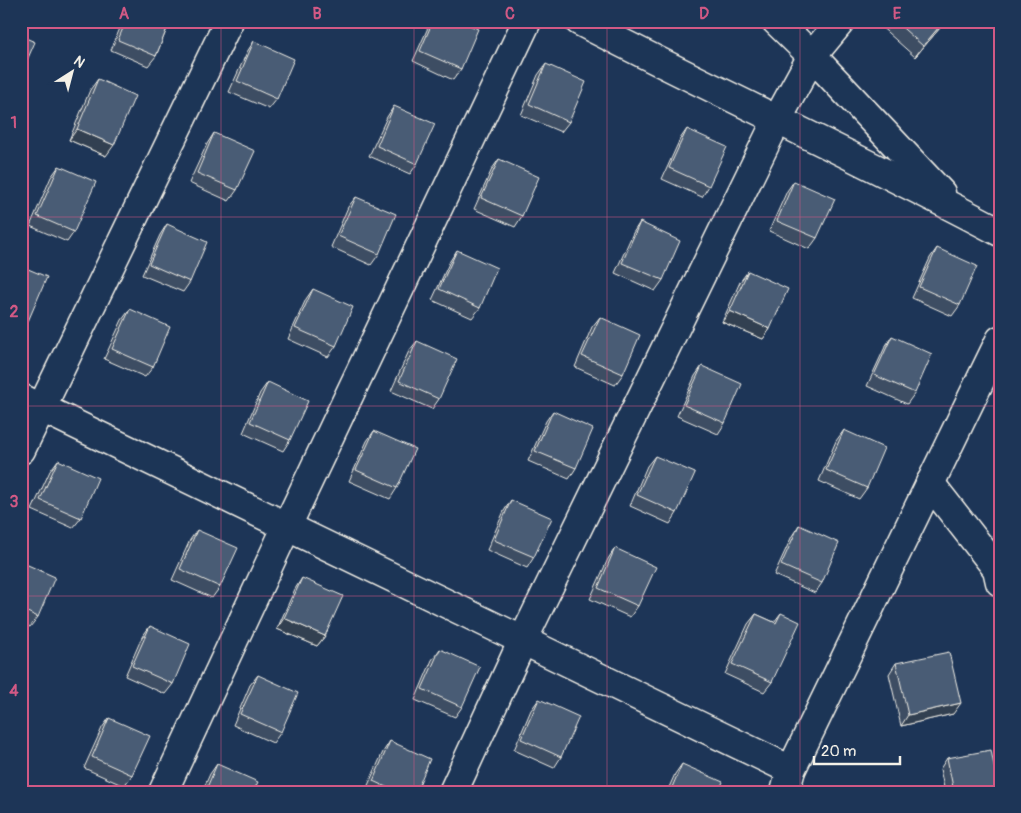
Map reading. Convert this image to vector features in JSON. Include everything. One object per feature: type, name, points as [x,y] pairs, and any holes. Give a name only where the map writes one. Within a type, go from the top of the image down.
[{"type":"street","points":[[21,450],[32,403],[230,21]]},
{"type":"street","points":[[164,792],[287,526],[527,21]]},
{"type":"street","points":[[579,21],[656,61],[956,208],[1000,232]]},
{"type":"street","points":[[776,21],[812,56],[956,208]]},
{"type":"street","points":[[454,792],[523,640],[777,120],[812,56],[841,21]]},
{"type":"street","points":[[32,403],[523,640],[788,781],[1000,340]]},
{"type":"street","points":[[930,483],[997,569],[1000,582]]},
{"type":"building","points":[[126,21],[170,21],[156,56],[118,40]]},
{"type":"building","points":[[433,21],[460,21],[478,29],[461,69],[420,51]]},
{"type":"building","points":[[895,21],[944,21],[923,46]]},
{"type":"building","points":[[21,36],[35,42],[21,74]]},
{"type":"building","points":[[254,41],[294,59],[277,99],[237,81]]},
{"type":"building","points":[[546,64],[586,82],[569,122],[529,104]]},
{"type":"building","points":[[98,79],[135,96],[114,145],[77,129]]},
{"type":"building","points":[[394,106],[435,124],[417,164],[377,146]]},
{"type":"building","points":[[687,129],[727,147],[709,186],[669,168]]},
{"type":"building","points":[[214,133],[255,151],[237,190],[197,173]]},
{"type":"building","points":[[499,159],[539,177],[522,216],[481,198]]},
{"type":"building","points":[[59,166],[96,182],[74,232],[37,216]]},
{"type":"building","points":[[794,181],[835,199],[817,238],[777,221]]},
{"type":"building","points":[[356,197],[396,214],[379,254],[338,236]]},
{"type":"building","points":[[640,222],[680,241],[663,280],[622,263]]},
{"type":"building","points":[[167,224],[207,242],[190,282],[149,264]]},
{"type":"building","points":[[937,248],[977,266],[960,305],[919,287]]},
{"type":"building","points":[[457,250],[497,268],[480,308],[439,289]]},
{"type":"building","points":[[21,266],[47,277],[26,326],[21,324]]},
{"type":"building","points":[[748,271],[788,289],[770,329],[730,311]]},
{"type":"building","points":[[313,289],[353,307],[336,346],[295,328]]},
{"type":"building","points":[[130,309],[170,327],[153,367],[112,349]]},
{"type":"building","points":[[600,317],[640,335],[623,374],[582,356]]},
{"type":"building","points":[[892,336],[932,354],[915,393],[874,375]]},
{"type":"building","points":[[417,341],[457,359],[439,399],[399,381]]},
{"type":"building","points":[[702,366],[742,384],[725,423],[684,405]]},
{"type":"building","points":[[268,382],[308,401],[290,440],[250,422]]},
{"type":"building","points":[[553,411],[593,429],[576,468],[535,451]]},
{"type":"building","points":[[844,430],[884,448],[867,488],[826,470]]},
{"type":"building","points":[[374,431],[415,449],[397,488],[356,470]]},
{"type":"building","points":[[655,456],[695,473],[677,513],[637,495]]},
{"type":"building","points":[[58,460],[98,478],[81,518],[40,500]]},
{"type":"building","points":[[511,500],[552,518],[534,557],[494,540]]},
{"type":"building","points":[[799,525],[839,543],[822,583],[781,565]]},
{"type":"building","points":[[197,530],[238,548],[220,587],[180,569]]},
{"type":"building","points":[[615,548],[656,567],[638,606],[598,588]]},
{"type":"building","points":[[21,562],[55,577],[38,617],[21,609]]},
{"type":"building","points":[[302,578],[343,596],[325,636],[284,618]]},
{"type":"building","points":[[781,613],[800,622],[772,682],[732,664],[756,614],[776,623]]},
{"type":"building","points":[[150,626],[190,644],[173,684],[132,666]]},
{"type":"building","points":[[440,649],[480,667],[462,707],[422,689]]},
{"type":"building","points":[[949,652],[961,703],[908,715],[896,663]]},
{"type":"building","points":[[258,675],[298,693],[281,732],[240,714]]},
{"type":"building","points":[[539,699],[579,717],[561,757],[521,739]]},
{"type":"building","points":[[109,718],[150,736],[132,775],[92,757]]},
{"type":"building","points":[[390,741],[430,759],[416,792],[397,792],[373,781]]},
{"type":"building","points":[[991,750],[999,792],[954,792],[947,758]]},
{"type":"building","points":[[217,764],[258,782],[253,792],[205,792]]},
{"type":"building","points":[[682,764],[723,782],[718,792],[670,792]]}]
